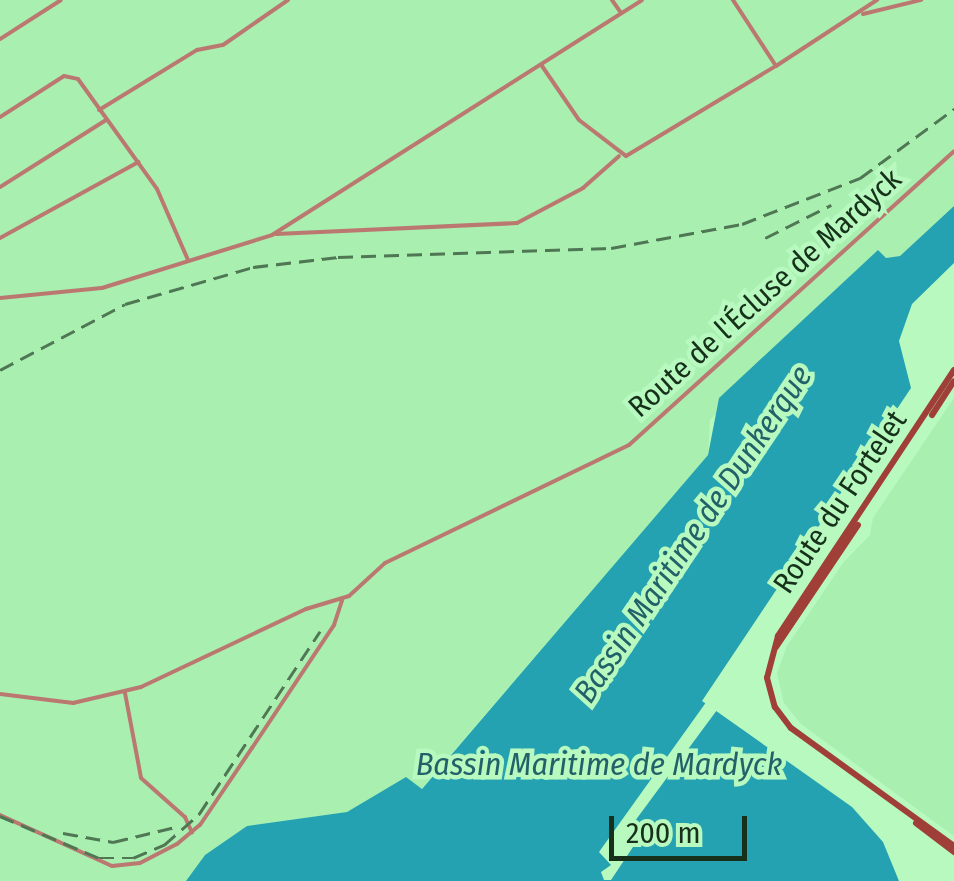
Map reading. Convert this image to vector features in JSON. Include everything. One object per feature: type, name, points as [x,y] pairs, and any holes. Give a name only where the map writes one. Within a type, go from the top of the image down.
[{"type":"main road","name":"Route du Fortelet","points":[[769,662],[778,636],[954,370]]},
{"type":"main road","name":"Route du Fortelet","points":[[769,662],[954,381]]},
{"type":"main road","points":[[769,662],[768,686],[780,716],[954,849]]},
{"type":"street","points":[[0,39],[61,0]]},
{"type":"street","points":[[100,110],[197,50],[221,46],[288,0]]},
{"type":"street","points":[[612,0],[620,13]]},
{"type":"street","points":[[275,234],[642,0]]},
{"type":"street","points":[[734,0],[776,66]]},
{"type":"street","points":[[0,298],[98,289],[275,234],[517,223],[583,188],[618,156],[669,132],[877,0],[882,11]]},
{"type":"street","points":[[854,18],[921,0]]},
{"type":"street","points":[[541,64],[577,118],[618,156]]},
{"type":"street","points":[[0,117],[69,75],[100,110],[160,195],[188,260]]},
{"type":"street","points":[[0,187],[106,120]]},
{"type":"street","name":"Route de l'Écluse de Mardyck","points":[[0,694],[64,703],[125,692],[342,598],[385,563],[639,438],[954,151]]},
{"type":"street","points":[[0,238],[138,162]]},
{"type":"street","points":[[0,815],[80,856],[116,866],[150,858],[192,834],[334,625],[342,598]]},
{"type":"street","points":[[125,692],[141,778],[184,815],[192,834]]},
{"type":"shaded area","points":[[0,0],[954,0],[954,206],[900,256],[886,258],[878,250],[710,420],[708,455],[421,789],[406,777],[347,812],[247,826],[205,855],[186,881],[0,881]]},
{"type":"shaded area","points":[[954,398],[954,836],[801,724],[784,703],[777,673],[787,646],[843,563],[870,535],[873,518]]},
{"type":"water","name":"Bassin Maritime de Mardyck","points":[[954,206],[954,263],[912,304],[899,341],[911,388],[702,701],[852,807],[883,842],[899,881],[186,881],[205,855],[247,826],[347,812],[406,777],[422,789],[708,455],[719,398],[878,250],[886,258],[900,256]]},
{"type":"pier","points":[[707,701],[717,710],[632,825],[637,841],[611,880],[604,880],[601,872],[611,865],[599,852]]},
{"type":"railway","points":[[0,370],[125,304],[253,267],[338,257],[611,248],[742,224],[860,178],[954,109]]},
{"type":"railway","points":[[765,238],[831,205]]},
{"type":"railway","points":[[0,816],[99,858],[133,858],[164,845],[199,814],[320,631]]},
{"type":"railway","points":[[63,833],[113,842],[175,827]]},
{"type":"water label","name":"Bassin Maritime de Dunkerque","points":[[693,534]]}]
